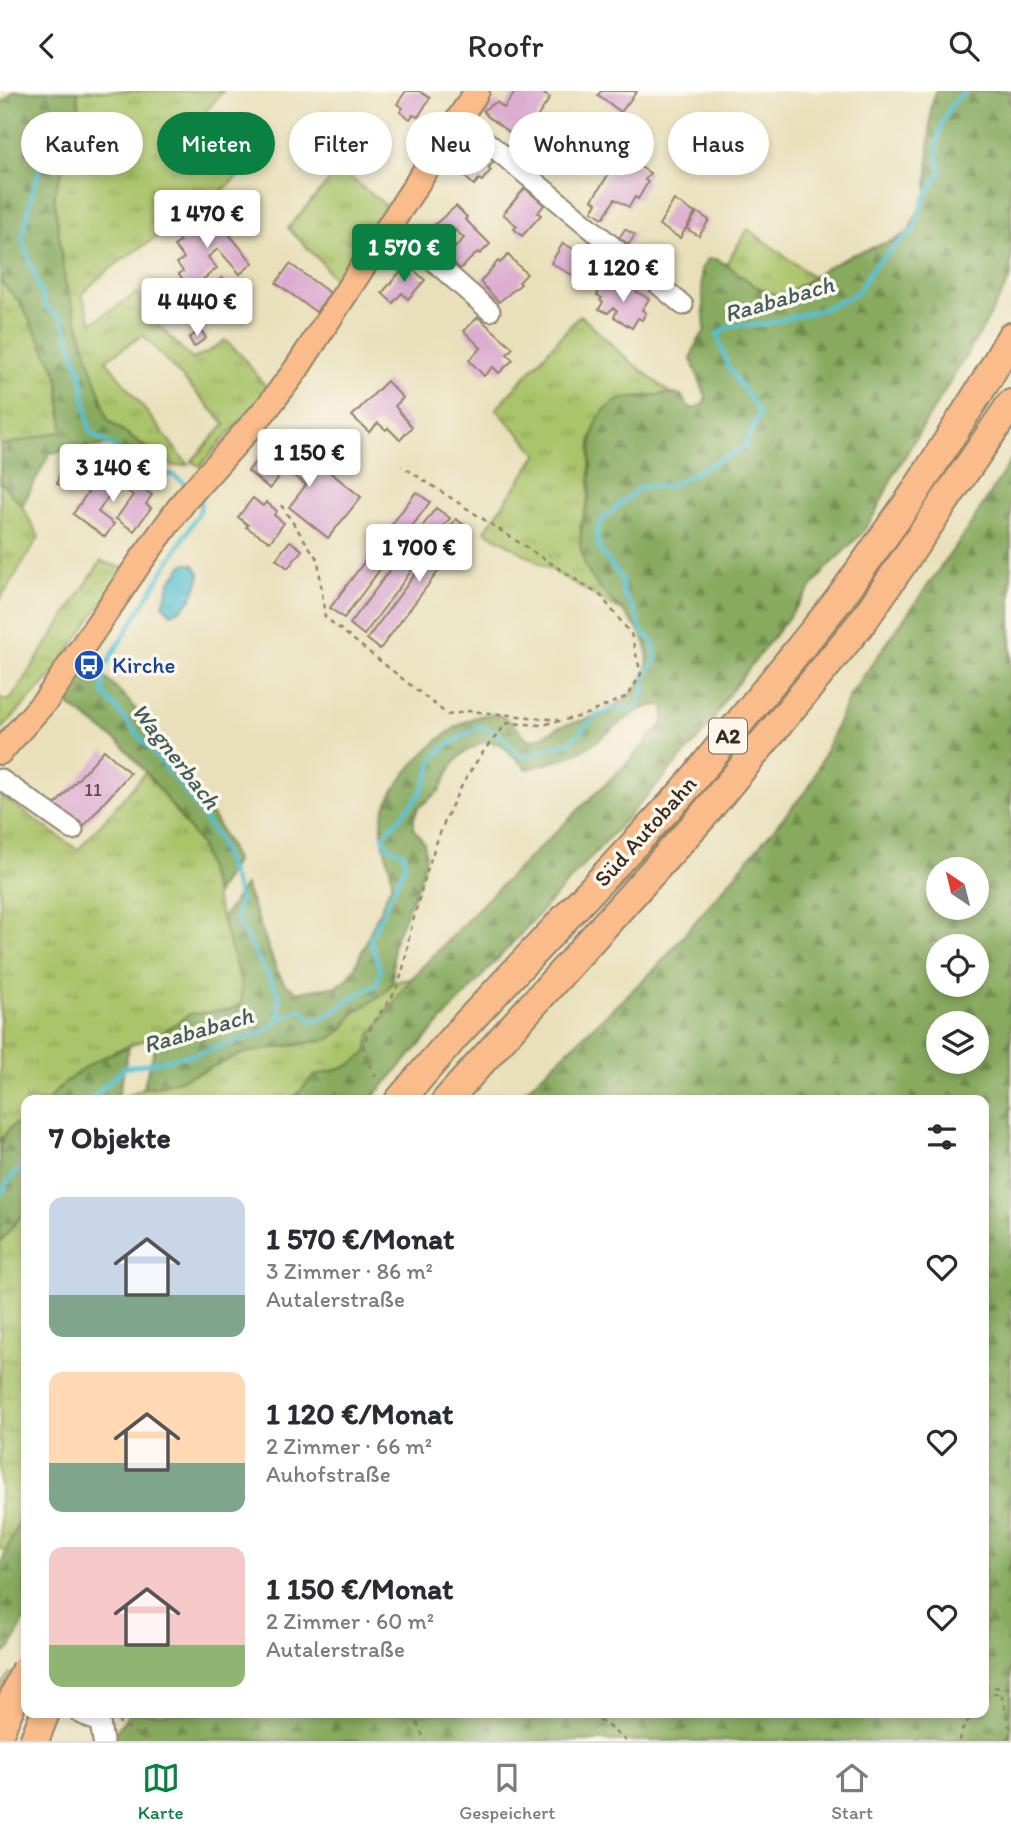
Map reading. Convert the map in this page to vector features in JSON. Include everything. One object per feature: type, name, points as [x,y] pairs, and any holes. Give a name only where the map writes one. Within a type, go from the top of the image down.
[{"type":"highway","name":"Süd Autobahn","points":[[404,1095],[455,1036],[682,792],[838,601],[912,497],[1011,337]]},
{"type":"highway","name":"Süd Autobahn","points":[[451,1095],[702,817],[863,621],[1011,404]]},
{"type":"highway","points":[[0,1730],[21,1680]]},
{"type":"main road","points":[[462,112],[477,91]]},
{"type":"main road","points":[[0,752],[47,699],[139,562],[185,500],[267,408],[295,370],[421,175]]},
{"type":"street","points":[[495,149],[683,305]]},
{"type":"street","points":[[388,226],[412,242],[490,311]]},
{"type":"street","points":[[0,779],[73,830]]},
{"type":"street","points":[[90,1718],[100,1723],[103,1741]]},
{"type":"path","points":[[376,1077],[363,1050],[366,1039],[397,989],[431,856],[448,811],[465,778],[508,723],[542,725],[582,716],[628,696],[641,674],[631,635],[601,596],[402,466]]},
{"type":"path","points":[[281,505],[318,559],[326,617],[448,715],[470,711],[562,720]]},
{"type":"path","points":[[989,1687],[1011,1688]]},
{"type":"path","points":[[989,1694],[1002,1693],[1010,1728],[1008,1741]]},
{"type":"path","points":[[415,1718],[425,1741]]},
{"type":"path","points":[[592,1718],[604,1723],[626,1741]]},
{"type":"path","points":[[959,1741],[970,1718]]},
{"type":"path","points":[[117,1721],[147,1741]]},
{"type":"green space","points":[[14,91],[77,91],[79,112],[21,112],[21,175],[61,175],[54,195],[65,282],[108,420],[150,452],[151,468],[109,445],[50,453],[22,506],[0,481],[0,446],[63,431],[58,375],[20,302],[0,281],[0,104]]},
{"type":"green space","points":[[77,91],[223,91],[205,112],[157,112],[157,175],[237,177],[205,206],[126,258],[82,294],[92,323],[137,293],[158,325],[192,359],[225,340],[241,355],[266,387],[268,390],[200,466],[191,462],[225,424],[143,335],[106,360],[188,465],[173,466],[108,420],[65,282],[54,195],[61,175],[143,175],[143,112],[79,112]]},
{"type":"green space","points":[[935,91],[1011,91],[1011,277],[894,474],[874,515],[861,534],[826,569],[726,698],[701,736],[375,1095],[297,1095],[314,1076],[348,1066],[367,1053],[370,1036],[411,979],[489,897],[629,761],[663,723],[665,706],[655,706],[634,714],[577,753],[527,769],[501,744],[484,741],[462,754],[450,769],[440,790],[418,808],[414,818],[414,829],[424,843],[426,858],[418,885],[393,944],[393,982],[384,993],[354,1013],[343,1029],[330,1039],[244,1053],[196,1074],[164,1085],[143,1088],[159,1035],[190,1014],[229,1010],[241,1003],[242,987],[222,919],[245,885],[277,971],[285,984],[298,992],[337,986],[348,978],[355,967],[392,883],[382,834],[383,815],[388,801],[398,784],[428,749],[465,722],[482,715],[503,717],[531,740],[535,739],[564,725],[596,716],[635,690],[645,675],[647,666],[643,637],[592,578],[585,565],[580,544],[590,492],[591,450],[597,423],[603,412],[613,403],[628,398],[676,394],[681,395],[693,409],[703,404],[706,397],[691,359],[705,330],[701,269],[708,259],[718,259],[755,286],[780,297],[824,269],[908,232],[927,193],[931,109]]},
{"type":"green space","points":[[334,175],[347,175],[388,207],[338,285],[321,262],[288,228]]},
{"type":"green space","points":[[748,229],[813,277],[780,297],[755,286],[726,264]]},
{"type":"green space","points":[[0,281],[20,302],[58,375],[63,431],[0,446]]},
{"type":"green space","points":[[580,315],[626,358],[670,393],[626,398],[591,438],[589,496],[580,526],[585,566],[620,610],[485,531],[538,454],[496,409]]},
{"type":"green space","points":[[1011,460],[1011,1741],[109,1741],[126,1718],[989,1718],[989,1095],[520,1095],[656,968],[810,786],[850,695],[967,530]]},
{"type":"green space","points":[[0,481],[22,506],[39,537],[0,600]]},
{"type":"green space","points":[[101,561],[125,569],[53,674],[0,731],[0,697],[6,701],[11,699]]},
{"type":"green space","points":[[102,675],[126,698],[171,755],[220,828],[236,860],[216,895],[200,844],[155,783],[122,745],[69,705],[71,688],[82,679]]},
{"type":"green space","points":[[146,772],[200,844],[242,987],[241,1003],[229,1010],[190,1014],[159,1035],[115,1051],[58,1088],[53,1095],[21,1095],[21,1122],[10,1128],[0,1144],[0,795],[78,850]]},
{"type":"green space","points":[[411,979],[370,1036],[367,1053],[348,1066],[314,1076],[297,1095],[129,1095],[143,1088],[164,1085],[196,1074],[244,1053],[330,1039],[343,1029],[354,1013],[384,993],[393,982]]},
{"type":"green space","points":[[129,1047],[118,1095],[53,1095],[84,1068]]},
{"type":"green space","points":[[21,1122],[21,1216],[0,1242],[0,1145],[4,1135]]},
{"type":"green space","points":[[21,1216],[21,1516],[6,1552],[0,1548],[0,1242]]},
{"type":"green space","points":[[21,1516],[21,1627],[11,1648],[0,1656],[0,1567]]},
{"type":"water","points":[[184,564],[193,564],[200,574],[187,604],[171,614],[163,605],[170,582]]},
{"type":"building","points":[[406,91],[419,91],[430,98],[421,112],[406,112],[406,116],[400,112],[403,108],[397,104]]},
{"type":"building","points":[[516,91],[540,91],[550,98],[541,112],[509,112],[509,132],[495,122],[495,112],[483,110],[497,102],[504,108]]},
{"type":"building","points":[[601,91],[637,91],[621,112],[598,95]]},
{"type":"building","points":[[463,175],[487,175],[482,181],[479,179],[474,185]]},
{"type":"building","points":[[608,175],[649,175],[645,180],[648,182],[638,199],[635,197],[629,207],[615,199],[603,218],[592,211],[597,203],[592,200]]},
{"type":"building","points":[[525,188],[544,205],[538,213],[541,215],[522,236],[514,229],[517,226],[503,214]]},
{"type":"building","points":[[674,200],[695,213],[680,238],[659,225]]},
{"type":"building","points":[[456,206],[490,244],[460,269],[447,256],[464,238],[455,230],[441,247],[426,232]]},
{"type":"building","points":[[209,210],[253,263],[240,274],[218,249],[208,257],[217,268],[191,289],[179,274],[183,271],[177,263],[184,258],[174,246],[180,242],[176,237]]},
{"type":"building","points":[[697,212],[709,220],[699,236],[687,229]]},
{"type":"building","points":[[625,229],[635,235],[629,244],[619,238]]},
{"type":"building","points":[[563,243],[598,263],[586,283],[551,263]]},
{"type":"building","points":[[508,255],[527,274],[519,282],[521,284],[499,302],[480,282],[498,261],[500,263]]},
{"type":"building","points":[[290,264],[330,293],[316,312],[276,283]]},
{"type":"building","points":[[407,264],[425,280],[408,299],[402,293],[393,303],[382,293]]},
{"type":"building","points":[[222,278],[247,303],[228,322],[203,296]]},
{"type":"building","points":[[603,284],[626,295],[630,288],[649,299],[642,310],[646,313],[642,320],[638,318],[632,328],[614,317],[617,310],[613,308],[608,313],[599,309],[603,302],[597,295]]},
{"type":"building","points":[[478,317],[513,348],[507,354],[513,360],[499,373],[493,367],[484,376],[469,360],[481,348],[464,331]]},
{"type":"building","points":[[201,330],[206,338],[194,347],[189,338]]},
{"type":"building","points":[[387,381],[403,398],[395,406],[412,427],[400,440],[388,428],[386,430],[378,423],[369,432],[352,416]]},
{"type":"building","points":[[270,443],[302,469],[311,457],[361,497],[328,538],[289,507],[306,485],[285,469],[270,489],[248,471]]},
{"type":"building","points":[[97,450],[107,455],[102,463],[92,458]]},
{"type":"building","points":[[61,469],[82,475],[79,485],[65,481],[64,486],[57,484]]},
{"type":"building","points":[[119,472],[152,495],[146,504],[151,508],[134,531],[116,519],[133,495],[117,484],[98,512],[114,524],[105,537],[73,514],[101,473],[113,481]]},
{"type":"building","points":[[416,492],[430,502],[344,618],[330,608]]},
{"type":"building","points":[[253,498],[263,506],[266,502],[277,511],[274,515],[284,523],[270,542],[246,527],[248,525],[238,517]]},
{"type":"building","points":[[436,508],[450,518],[364,635],[350,624]]},
{"type":"building","points":[[456,519],[470,529],[380,649],[367,639]]},
{"type":"building","points":[[290,541],[302,550],[288,568],[276,559]]},
{"type":"building","points":[[104,750],[130,773],[82,828],[55,805]]},
{"type":"waterway","name":"Raababach","points":[[96,1095],[125,1068],[196,1054],[262,1033],[279,1020],[302,1009],[312,1022],[376,985],[381,971],[370,939],[405,866],[404,853],[388,847],[383,836],[415,801],[426,781],[432,759],[446,746],[479,726],[499,734],[521,757],[570,742],[596,716],[615,708],[635,710],[644,692],[646,672],[656,661],[653,642],[642,632],[633,608],[625,597],[622,579],[601,552],[596,534],[601,521],[640,487],[669,486],[744,447],[760,413],[729,369],[717,334],[731,326],[766,324],[824,309],[856,294],[875,265],[914,229],[925,197],[941,171],[937,149],[941,127],[951,107],[966,91]]},
{"type":"waterway","name":"Wagnerbach","points":[[46,110],[52,138],[34,186],[22,239],[46,307],[62,318],[81,374],[90,432],[152,471],[173,475],[187,485]]},
{"type":"waterway","name":"Wagnerbach","points":[[201,497],[200,511],[104,668],[103,693],[183,788],[218,839],[240,898],[236,919],[279,995],[279,1020]]},
{"type":"waterway","name":"Raababach","points":[[0,1195],[14,1173],[21,1170]]},
{"type":"tunnel","points":[[0,1678],[21,1687]]},
{"type":"place","name":"Kirche","points":[[89,665]]}]
